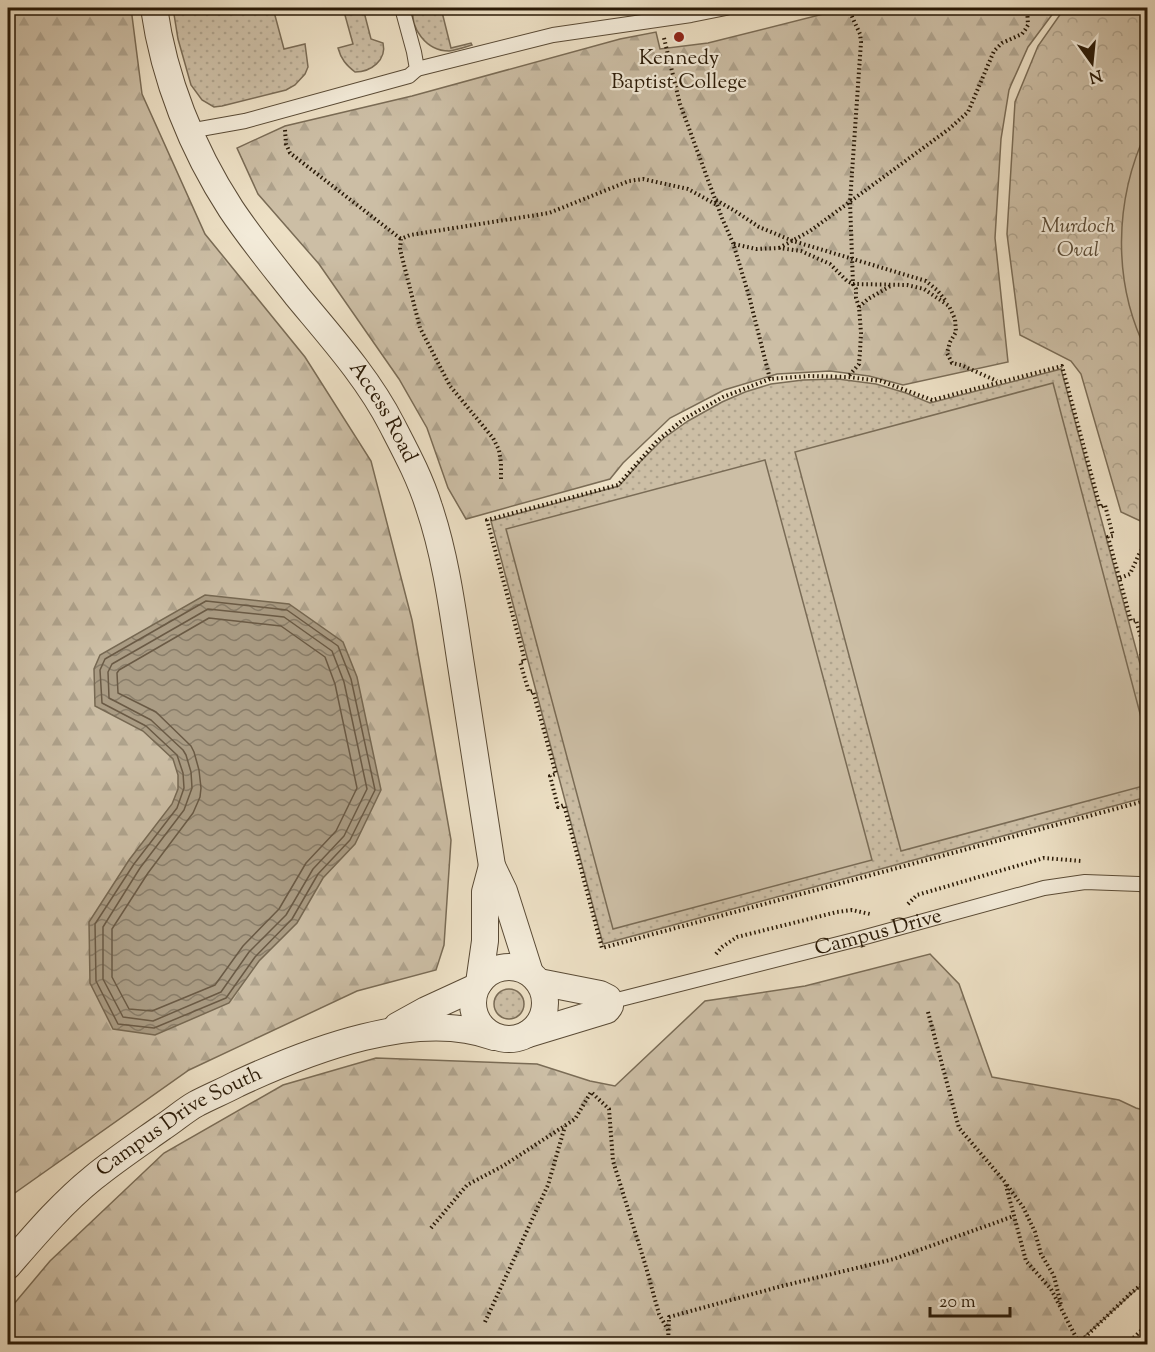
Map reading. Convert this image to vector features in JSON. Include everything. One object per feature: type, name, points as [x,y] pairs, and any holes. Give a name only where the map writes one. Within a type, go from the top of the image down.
[{"type":"street","name":"Access Road","points":[[154,8],[174,91],[189,131],[207,168],[231,209],[266,257],[371,389],[419,477],[442,553],[492,866],[504,891],[534,977]]},
{"type":"street","name":"Access Road","points":[[477,985],[485,941],[485,892],[492,866]]},
{"type":"street","points":[[386,1033],[445,1027],[479,1031],[494,1037],[506,1040],[518,1039],[607,1010],[610,1006],[609,1002],[605,996],[600,994],[534,977],[520,968],[497,969],[486,974],[477,985],[472,998],[476,1021],[494,1037]]},
{"type":"street","points":[[528,1034],[538,1026],[544,1016],[546,1004],[544,992],[534,977]]},
{"type":"street","points":[[386,1033],[477,985]]},
{"type":"street","name":"Campus Drive South","points":[[8,1266],[54,1214],[92,1179],[195,1104],[268,1070],[332,1045],[386,1033]]},
{"type":"lane","points":[[189,131],[244,121],[398,80],[409,76],[417,69],[553,35],[726,8]]},
{"type":"lane","points":[[404,10],[417,69]]},
{"type":"lane","name":"Campus Drive","points":[[609,1002],[858,939],[1044,888],[1085,882],[1148,886]]},
{"type":"path","points":[[848,8],[860,34],[861,42],[850,202],[853,284],[859,307],[861,333],[859,363],[849,377]]},
{"type":"path","points":[[779,248],[810,231],[949,129],[968,112],[994,51],[1002,43],[1022,34],[1028,25],[1027,8]]},
{"type":"path","points":[[656,20],[665,41],[681,104],[733,243],[770,379]]},
{"type":"path","points":[[290,153],[401,239]]},
{"type":"path","points":[[401,239],[410,235],[549,213],[630,181],[643,179],[688,189],[718,206]]},
{"type":"path","points":[[716,200],[759,228],[793,241],[926,281],[937,290],[955,319],[956,333],[950,342],[948,353],[952,363],[999,382]]},
{"type":"path","points":[[401,239],[400,249],[420,328],[450,386],[494,438],[499,450],[501,479]]},
{"type":"path","points":[[733,243],[756,249],[779,248],[801,251],[830,264],[853,284],[908,285],[924,289],[949,306]]},
{"type":"path","points":[[859,307],[892,284]]},
{"type":"path","points":[[1148,681],[1140,653],[1145,652],[1136,620],[1131,621],[1108,537],[1113,536],[1105,505],[1100,507],[1062,366],[932,400],[881,381],[849,377],[808,376],[770,379],[723,397],[684,419],[657,441],[618,485],[487,520],[525,661],[520,662],[529,692],[533,691],[556,774],[550,776],[558,807],[564,805],[602,948],[1148,800]]},
{"type":"path","points":[[1120,578],[1130,574],[1146,544]]},
{"type":"path","points":[[1146,544],[1148,563]]},
{"type":"path","points":[[899,907],[908,904],[917,895],[1044,858],[1092,861]]},
{"type":"path","points":[[711,959],[722,947],[737,937],[837,912],[852,910],[872,914]]},
{"type":"path","points":[[928,1012],[959,1128],[1023,1207],[1035,1232],[1041,1254],[1054,1276],[1063,1313]]},
{"type":"path","points":[[431,1228],[467,1185],[503,1166],[575,1119],[591,1092],[609,1108],[612,1161],[659,1314],[668,1330]]},
{"type":"path","points":[[485,1322],[548,1185],[566,1125]]},
{"type":"path","points":[[1005,1182],[1026,1261],[1051,1290],[1078,1344],[1131,1293],[1148,1282]]},
{"type":"path","points":[[668,1344],[669,1317],[782,1286],[894,1259],[1014,1216]]},
{"type":"path","points":[[1127,1344],[1148,1324]]},
{"type":"green space","points":[[8,8],[131,8],[142,94],[205,234],[305,357],[371,461],[412,620],[451,840],[444,945],[436,970],[357,991],[189,1070],[8,1200]]},
{"type":"green space","points":[[173,8],[273,8],[284,49],[305,44],[308,67],[305,74],[295,85],[286,90],[214,107],[202,100],[191,85],[178,39]]},
{"type":"green space","points":[[343,8],[363,8],[371,39],[383,43],[383,55],[367,70],[355,72],[344,62],[339,52],[338,48],[353,44]]},
{"type":"green space","points":[[413,8],[441,8],[451,48],[471,43],[472,45],[449,51],[433,47],[421,37],[417,30]]},
{"type":"green space","points":[[847,8],[1057,8],[1028,47],[1011,85],[1001,139],[995,238],[1008,362],[903,385],[869,376],[830,371],[777,374],[724,390],[670,418],[623,463],[610,479],[466,519],[448,488],[427,428],[399,379],[319,264],[258,194],[237,148],[285,126],[412,96],[620,39],[656,32],[660,49],[708,43]]},
{"type":"green space","name":"Murdoch Oval","points":[[1064,8],[1147,8],[1147,524],[1121,512],[1081,374],[1071,361],[1020,335],[1007,234],[1015,102],[1038,46]]},
{"type":"green space","points":[[1147,130],[1147,352],[1128,298],[1123,270],[1122,241],[1123,213],[1128,185]]},
{"type":"green space","points":[[1061,369],[1147,690],[1147,797],[603,944],[491,521],[619,486],[664,438],[688,421],[722,402],[771,384],[838,379],[876,384],[930,403]]},
{"type":"green space","points":[[1053,383],[1147,740],[1147,785],[901,851],[795,452]]},
{"type":"green space","points":[[765,460],[872,860],[613,929],[506,529]]},
{"type":"green space","points":[[930,954],[959,984],[992,1077],[1119,1100],[1147,1111],[1147,1280],[1076,1344],[12,1344],[8,1341],[8,1311],[50,1261],[164,1153],[283,1085],[376,1058],[537,1064],[590,1081],[615,1086],[705,1001],[805,986]]},
{"type":"green space","points":[[509,989],[520,993],[524,1004],[520,1015],[509,1019],[498,1015],[494,1004],[498,993]]},
{"type":"water","points":[[205,595],[289,604],[343,642],[357,677],[381,790],[355,844],[323,878],[297,923],[259,961],[229,1003],[155,1035],[113,1029],[90,983],[89,922],[129,860],[172,804],[178,789],[178,775],[173,759],[143,731],[95,706],[94,669],[100,655]]},
{"type":"place","name":"Kennedy Baptist College","points":[[679,37]]}]
